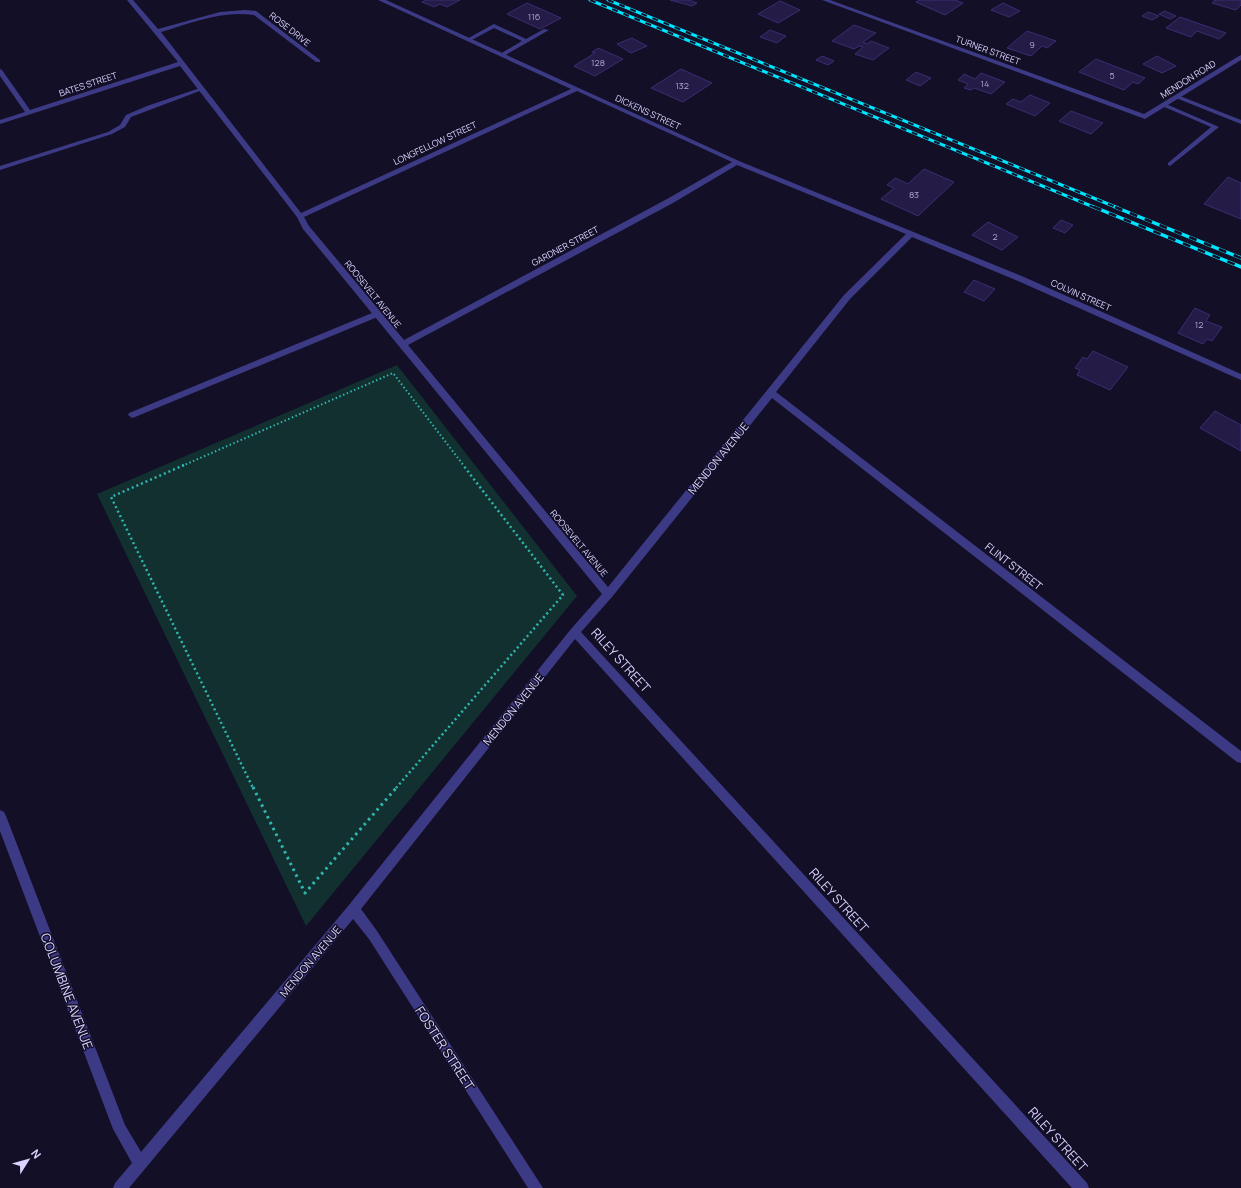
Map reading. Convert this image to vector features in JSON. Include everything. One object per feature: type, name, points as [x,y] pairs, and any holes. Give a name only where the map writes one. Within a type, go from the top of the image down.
[{"type":"street","name":"ROOSEVELT AVENUE","points":[[130,0],[182,63],[300,216],[306,226],[402,345],[608,594]]},
{"type":"street","name":"DICKENS STREET","points":[[381,0],[737,162],[911,234]]},
{"type":"street","name":"TURNER STREET","points":[[825,0],[1145,117]]},
{"type":"street","name":"ROSE DRIVE","points":[[157,31],[225,12],[250,12],[256,14],[318,61]]},
{"type":"street","points":[[468,40],[494,26],[526,42]]},
{"type":"street","points":[[502,55],[546,30]]},
{"type":"street","name":"MENDON ROAD","points":[[1145,117],[1241,57]]},
{"type":"street","name":"BATES STREET","points":[[0,122],[182,63]]},
{"type":"street","points":[[0,71],[29,113]]},
{"type":"street","points":[[0,168],[110,133],[123,126],[128,116],[149,106],[202,89]]},
{"type":"street","name":"LONGFELLOW STREET","points":[[300,216],[577,89]]},
{"type":"street","points":[[1178,97],[1241,122]]},
{"type":"street","points":[[1164,105],[1216,127],[1170,164]]},
{"type":"street","name":"GARDNER STREET","points":[[402,345],[670,201],[737,162]]},
{"type":"street","name":"COLVIN STREET","points":[[911,234],[1021,279],[1241,377]]},
{"type":"street","name":"MENDON AVENUE","points":[[120,1188],[353,909],[575,632],[608,594],[847,297],[911,234]]},
{"type":"street","points":[[132,415],[377,314]]},
{"type":"street","name":"FLINT STREET","points":[[771,393],[1241,758]]},
{"type":"street","name":"RILEY STREET","points":[[575,632],[1082,1188]]},
{"type":"street","name":"COLUMBINE AVENUE","points":[[0,816],[120,1129],[140,1164]]},
{"type":"street","name":"FOSTER STREET","points":[[353,909],[373,936],[536,1188]]},
{"type":"path","points":[[393,373],[563,595],[306,893],[111,497],[393,373]]},
{"type":"green space","points":[[397,365],[577,596],[306,926],[97,494]]},
{"type":"building","points":[[426,0],[460,0],[447,7],[440,4],[434,7],[422,2]]},
{"type":"building","points":[[670,0],[689,0],[697,3],[692,6]]},
{"type":"building","points":[[919,0],[955,0],[963,3],[945,15],[916,2]]},
{"type":"building","points":[[1215,0],[1241,0],[1241,5],[1236,10],[1212,3]]},
{"type":"building","points":[[780,1],[800,10],[778,23],[758,14]]},
{"type":"building","points":[[527,3],[561,18],[540,29],[507,14]]},
{"type":"building","points":[[1003,3],[1020,11],[1009,17],[991,10]]},
{"type":"building","points":[[1165,11],[1176,16],[1170,19],[1159,14]]},
{"type":"building","points":[[1148,12],[1159,16],[1152,20],[1142,16]]},
{"type":"building","points":[[1180,17],[1226,33],[1219,39],[1197,31],[1191,37],[1166,28]]},
{"type":"building","points":[[854,25],[876,33],[863,42],[867,44],[871,41],[889,48],[873,60],[855,54],[863,47],[859,46],[854,49],[832,41]]},
{"type":"building","points":[[770,30],[786,36],[777,43],[760,37]]},
{"type":"building","points":[[1027,31],[1056,41],[1047,48],[1042,46],[1031,56],[1007,48]]},
{"type":"building","points":[[632,38],[647,46],[631,53],[617,44]]},
{"type":"building","points":[[598,48],[623,59],[595,76],[574,66],[595,53],[592,52]]},
{"type":"building","points":[[822,56],[834,61],[828,65],[816,60]]},
{"type":"building","points":[[1157,56],[1176,66],[1162,73],[1143,64]]},
{"type":"building","points":[[1096,59],[1145,78],[1138,84],[1133,82],[1124,90],[1079,72]]},
{"type":"building","points":[[681,69],[712,83],[683,102],[651,88]]},
{"type":"building","points":[[916,72],[931,78],[920,86],[906,80]]},
{"type":"building","points":[[981,73],[1005,82],[991,94],[974,88],[971,90],[964,88],[968,84],[958,80],[964,74],[975,79]]},
{"type":"building","points":[[1030,95],[1050,103],[1035,116],[1006,104],[1013,99],[1021,102]]},
{"type":"building","points":[[1071,111],[1103,123],[1091,134],[1059,121]]},
{"type":"building","points":[[924,169],[954,182],[918,216],[881,199],[894,188],[887,185],[895,178],[908,184]]},
{"type":"building","points":[[1228,177],[1241,183],[1241,219],[1204,204]]},
{"type":"building","points":[[1061,220],[1073,225],[1065,233],[1053,228]]},
{"type":"building","points":[[988,222],[1018,237],[1002,250],[972,235]]},
{"type":"building","points":[[974,280],[995,289],[984,301],[964,292]]},
{"type":"building","points":[[1195,308],[1210,315],[1206,321],[1222,327],[1212,341],[1207,339],[1203,344],[1178,333]]},
{"type":"building","points":[[1093,351],[1128,367],[1110,390],[1077,375],[1080,370],[1075,368],[1083,357],[1087,359]]},
{"type":"building","points":[[1215,411],[1241,425],[1241,451],[1200,428]]},
{"type":"railway","points":[[590,0],[1096,208]]},
{"type":"railway","points":[[608,0],[1118,208]]},
{"type":"railway","points":[[1094,207],[1241,267]]},
{"type":"railway","points":[[1115,207],[1241,258]]}]
